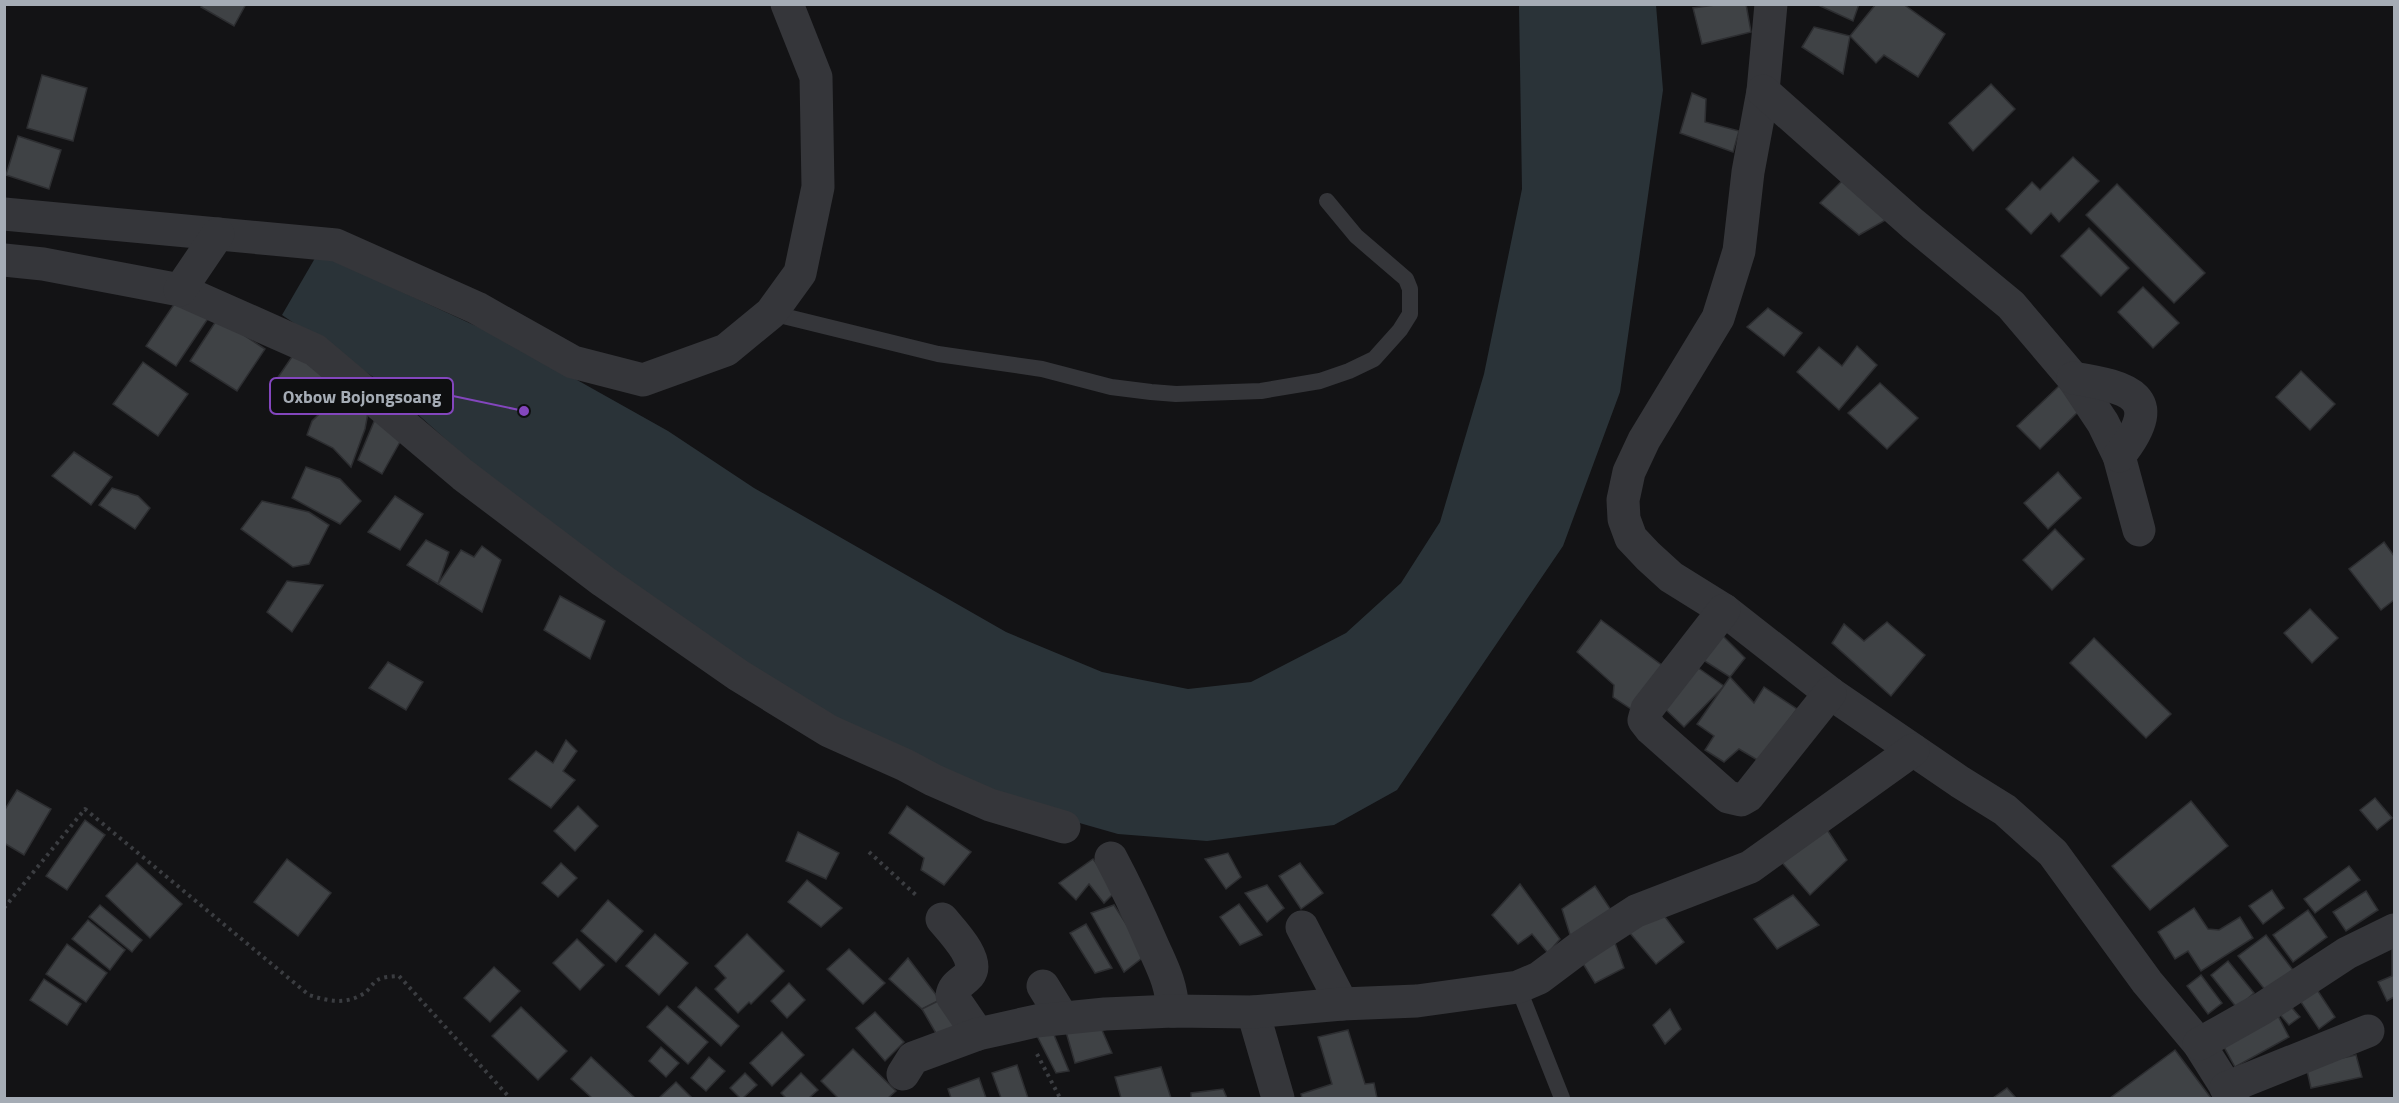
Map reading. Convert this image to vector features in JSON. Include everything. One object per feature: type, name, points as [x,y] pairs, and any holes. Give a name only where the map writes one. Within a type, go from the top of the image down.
[{"type":"street","points":[[4,214],[336,245],[477,308],[573,362],[643,380],[726,350],[771,313],[800,273],[818,187],[816,77],[787,4]]},
{"type":"street","points":[[1771,4],[1763,91],[1748,172],[1739,251],[1718,318],[1644,440],[1629,472],[1623,500],[1624,519],[1631,538],[1671,577],[1724,610],[1830,693],[2004,810],[2053,853],[2147,982],[2199,1044],[2229,1093],[2368,1031]]},
{"type":"street","points":[[1763,91],[1913,224],[2011,305],[2073,378],[2121,388],[2133,395],[2141,406],[2142,416],[2131,441],[2119,456],[2139,530]]},
{"type":"street","points":[[180,290],[218,234]]},
{"type":"street","points":[[4,260],[43,264],[180,290],[315,350],[462,475],[603,581],[738,675],[830,732],[990,805],[1064,827]]},
{"type":"street","points":[[1724,610],[1647,709],[1644,720],[1728,797],[1741,800],[1748,796],[1830,693]]},
{"type":"street","points":[[903,1074],[913,1058],[978,1034],[1062,1017],[1173,1011],[1253,1012],[1418,1000],[1518,987],[1539,978],[1579,948],[1636,911],[1750,867],[1913,750]]},
{"type":"street","points":[[1111,858],[1131,894],[1165,968],[1172,989],[1173,1011]]},
{"type":"street","points":[[942,919],[965,948],[972,962],[970,973],[953,989],[952,996],[978,1034]]},
{"type":"street","points":[[1302,927],[1342,1004]]},
{"type":"street","points":[[2199,1044],[2263,1008],[2348,953],[2394,930]]},
{"type":"street","points":[[1043,986],[1062,1017]]},
{"type":"street","points":[[1253,1012],[1278,1098]]},
{"type":"lane","points":[[771,313],[939,354],[1042,369],[1112,387],[1176,394],[1261,391],[1320,381],[1374,359],[1400,330],[1410,314],[1410,289],[1406,279],[1356,236],[1327,201]]},
{"type":"lane","points":[[1518,987],[1562,1098]]},
{"type":"path","points":[[4,908],[85,809],[309,995],[329,1002],[348,1001],[365,993],[375,981],[399,976],[510,1098]]},
{"type":"path","points":[[869,852],[942,919]]},
{"type":"path","points":[[1021,1024],[1060,1098]]},
{"type":"shaded area","points":[[1519,5],[1656,5],[1663,90],[1620,392],[1563,546],[1397,790],[1334,825],[1207,841],[1118,834],[1034,810],[832,721],[667,608],[499,487],[385,385],[282,315],[318,253],[504,339],[668,431],[754,488],[1006,632],[1102,672],[1188,689],[1251,682],[1346,633],[1401,583],[1440,522],[1484,374],[1522,189]]},
{"type":"building","points":[[203,4],[246,4],[234,26],[201,7]]},
{"type":"building","points":[[1722,4],[1746,4],[1751,32],[1702,44],[1693,8]]},
{"type":"building","points":[[1816,4],[1859,4],[1853,21]]},
{"type":"building","points":[[1876,4],[1903,4],[1945,34],[1918,77],[1884,55],[1876,63],[1850,36]]},
{"type":"building","points":[[1814,27],[1850,36],[1843,74],[1802,47]]},
{"type":"building","points":[[42,75],[87,88],[73,141],[27,128]]},
{"type":"building","points":[[1991,84],[2015,109],[1973,151],[1949,123]]},
{"type":"building","points":[[1692,93],[1706,99],[1705,122],[1739,131],[1733,152],[1680,133]]},
{"type":"building","points":[[18,136],[61,150],[49,189],[6,175]]},
{"type":"building","points":[[2073,157],[2099,181],[2059,222],[2051,213],[2031,234],[2006,209],[2032,182],[2040,190]]},
{"type":"building","points":[[1844,179],[1891,217],[1859,235],[1820,203]]},
{"type":"building","points":[[2117,184],[2205,273],[2174,303],[2086,215]]},
{"type":"building","points":[[2089,228],[2129,268],[2101,296],[2061,256]]},
{"type":"building","points":[[2143,287],[2179,323],[2153,348],[2118,312]]},
{"type":"building","points":[[179,297],[209,317],[176,366],[146,346]]},
{"type":"building","points":[[1768,308],[1802,333],[1784,356],[1747,327]]},
{"type":"building","points":[[218,318],[265,349],[237,391],[190,361]]},
{"type":"building","points":[[1857,346],[1877,365],[1839,410],[1797,372],[1819,347],[1842,366]]},
{"type":"building","points":[[298,348],[341,382],[316,413],[272,386]]},
{"type":"building","points":[[143,362],[188,394],[158,436],[113,404]]},
{"type":"building","points":[[2301,371],[2335,404],[2310,430],[2276,397]]},
{"type":"building","points":[[1880,383],[1918,418],[1887,449],[1848,413]]},
{"type":"building","points":[[2059,386],[2081,409],[2040,449],[2017,426]]},
{"type":"building","points":[[340,394],[368,413],[365,429],[351,467],[333,448],[307,435],[312,421]]},
{"type":"building","points":[[378,412],[405,433],[382,474],[358,460]]},
{"type":"building","points":[[74,452],[112,477],[91,505],[52,476]]},
{"type":"building","points":[[306,467],[340,479],[361,501],[340,524],[292,498]]},
{"type":"building","points":[[2058,472],[2081,498],[2048,529],[2024,503]]},
{"type":"building","points":[[112,488],[138,496],[150,508],[135,529],[99,505]]},
{"type":"building","points":[[395,496],[423,514],[400,550],[368,532]]},
{"type":"building","points":[[262,501],[309,512],[329,525],[309,564],[293,567],[241,529]]},
{"type":"building","points":[[2055,529],[2084,559],[2052,590],[2023,560]]},
{"type":"building","points":[[426,540],[449,552],[438,584],[407,565]]},
{"type":"building","points":[[2384,542],[2394,556],[2394,600],[2381,610],[2349,569]]},
{"type":"building","points":[[482,546],[501,560],[482,612],[438,584],[461,550],[474,557]]},
{"type":"building","points":[[287,581],[323,585],[292,632],[267,612]]},
{"type":"building","points":[[560,596],[605,621],[590,659],[544,630]]},
{"type":"building","points":[[2310,609],[2338,638],[2312,663],[2284,633]]},
{"type":"building","points":[[1601,620],[1663,666],[1634,711],[1613,697],[1614,685],[1577,652]]},
{"type":"building","points":[[1887,622],[1925,655],[1891,696],[1832,643],[1844,624],[1864,641]]},
{"type":"building","points":[[1720,633],[1745,658],[1730,677],[1700,658]]},
{"type":"building","points":[[2094,638],[2171,714],[2146,738],[2070,663]]},
{"type":"building","points":[[388,662],[423,682],[406,710],[369,688]]},
{"type":"building","points":[[1694,665],[1724,686],[1684,727],[1663,707]]},
{"type":"building","points":[[1730,677],[1754,703],[1764,687],[1797,709],[1759,761],[1739,749],[1724,762],[1705,750],[1714,736],[1697,724]]},
{"type":"building","points":[[566,740],[577,751],[563,771],[575,780],[551,808],[509,779],[536,751],[553,763]]},
{"type":"building","points":[[17,790],[51,809],[24,855],[4,843],[4,811]]},
{"type":"building","points":[[2375,798],[2392,818],[2377,830],[2360,810]]},
{"type":"building","points":[[2191,801],[2228,846],[2150,910],[2112,866]]},
{"type":"building","points":[[578,806],[598,826],[575,851],[554,831]]},
{"type":"building","points":[[907,806],[971,852],[944,885],[921,870],[924,858],[889,833]]},
{"type":"building","points":[[85,820],[105,835],[67,890],[46,876]]},
{"type":"building","points":[[1824,825],[1847,860],[1810,895],[1779,859]]},
{"type":"building","points":[[798,832],[839,853],[826,879],[786,861]]},
{"type":"building","points":[[1228,853],[1241,877],[1226,889],[1205,859]]},
{"type":"building","points":[[287,859],[331,893],[298,936],[254,902]]},
{"type":"building","points":[[1093,859],[1117,890],[1104,903],[1089,884],[1076,900],[1059,883]]},
{"type":"building","points":[[137,863],[182,904],[150,938],[106,896]]},
{"type":"building","points":[[561,863],[577,878],[558,897],[542,883]]},
{"type":"building","points":[[1300,863],[1323,893],[1301,909],[1279,876]]},
{"type":"building","points":[[2349,866],[2360,880],[2315,913],[2304,899]]},
{"type":"building","points":[[807,880],[842,908],[821,927],[788,902]]},
{"type":"building","points":[[1520,884],[1560,939],[1548,953],[1532,934],[1518,944],[1492,915]]},
{"type":"building","points":[[1267,885],[1284,908],[1267,922],[1245,893]]},
{"type":"building","points":[[1595,886],[1613,913],[1572,941],[1562,909]]},
{"type":"building","points":[[2272,890],[2284,908],[2263,924],[2249,906]]},
{"type":"building","points":[[2366,891],[2378,910],[2346,931],[2333,912]]},
{"type":"building","points":[[1793,895],[1819,925],[1777,949],[1754,919]]},
{"type":"building","points":[[608,900],[643,931],[616,962],[581,931]]},
{"type":"building","points":[[1239,904],[1262,935],[1240,945],[1220,917]]},
{"type":"building","points":[[100,905],[142,940],[132,952],[89,917]]},
{"type":"building","points":[[1114,905],[1146,955],[1124,972],[1091,913]]},
{"type":"building","points":[[2194,908],[2208,929],[2219,930],[2240,917],[2253,938],[2201,971],[2188,951],[2175,959],[2158,932]]},
{"type":"building","points":[[2308,910],[2327,937],[2293,962],[2273,935]]},
{"type":"building","points":[[1662,913],[1684,942],[1656,964],[1624,926]]},
{"type":"building","points":[[88,920],[125,950],[110,970],[72,939]]},
{"type":"building","points":[[1086,924],[1112,968],[1095,973],[1070,933]]},
{"type":"building","points":[[655,934],[688,963],[659,995],[626,966]]},
{"type":"building","points":[[747,934],[784,971],[751,1004],[749,1002],[738,1013],[715,989],[726,978],[715,966]]},
{"type":"building","points":[[2266,935],[2293,970],[2266,991],[2238,956]]},
{"type":"building","points":[[577,939],[604,965],[580,990],[553,963]]},
{"type":"building","points":[[1615,943],[1624,968],[1595,983],[1579,957]]},
{"type":"building","points":[[67,944],[107,973],[86,1002],[46,974]]},
{"type":"building","points":[[2394,946],[2394,997],[2387,1001],[2378,982],[2392,976],[2392,947]]},
{"type":"building","points":[[849,949],[885,983],[863,1004],[827,969]]},
{"type":"building","points":[[908,958],[940,1000],[922,1009],[889,979]]},
{"type":"building","points":[[2228,961],[2254,993],[2237,1008],[2211,975]]},
{"type":"building","points":[[494,967],[520,991],[490,1022],[464,998]]},
{"type":"building","points":[[2201,975],[2222,1003],[2208,1014],[2187,986]]},
{"type":"building","points":[[44,979],[81,1004],[67,1025],[30,1000]]},
{"type":"building","points":[[2312,982],[2335,1017],[2319,1029],[2295,993]]},
{"type":"building","points":[[789,983],[805,1000],[787,1018],[771,1001]]},
{"type":"building","points":[[696,987],[739,1026],[721,1046],[678,1007]]},
{"type":"building","points":[[940,1000],[964,1031],[944,1047],[922,1009]]},
{"type":"building","points":[[2286,1001],[2300,1017],[2289,1025],[2276,1010]]},
{"type":"building","points":[[667,1006],[708,1042],[688,1064],[647,1027]]},
{"type":"building","points":[[2273,1006],[2289,1037],[2235,1067],[2218,1036]]},
{"type":"building","points":[[521,1007],[567,1051],[538,1080],[492,1036]]},
{"type":"building","points":[[1670,1009],[1681,1029],[1665,1044],[1653,1025]]},
{"type":"building","points":[[875,1012],[904,1042],[885,1061],[856,1028]]},
{"type":"building","points":[[1062,1018],[1098,1021],[1112,1053],[1075,1063]]},
{"type":"building","points":[[1034,1030],[1052,1030],[1069,1071],[1056,1073]]},
{"type":"building","points":[[1348,1030],[1365,1084],[1374,1083],[1377,1098],[1302,1098],[1301,1094],[1332,1084],[1318,1037]]},
{"type":"building","points":[[782,1032],[804,1055],[772,1086],[750,1063]]},
{"type":"building","points":[[661,1047],[679,1063],[666,1077],[649,1061]]},
{"type":"building","points":[[853,1049],[896,1091],[888,1098],[838,1098],[821,1081]]},
{"type":"building","points":[[2175,1050],[2211,1098],[2110,1098]]},
{"type":"building","points":[[2356,1055],[2362,1077],[2311,1088],[2306,1066]]},
{"type":"building","points":[[591,1057],[635,1098],[592,1098],[571,1079]]},
{"type":"building","points":[[709,1057],[725,1071],[706,1091],[691,1078]]},
{"type":"building","points":[[1017,1065],[1028,1098],[1001,1098],[992,1073]]},
{"type":"building","points":[[1161,1067],[1171,1098],[1121,1098],[1115,1077]]},
{"type":"building","points":[[745,1073],[757,1085],[743,1098],[740,1098],[730,1088]]},
{"type":"building","points":[[801,1073],[818,1090],[809,1098],[786,1098],[781,1093]]},
{"type":"building","points":[[979,1078],[986,1098],[951,1098],[948,1089]]},
{"type":"building","points":[[676,1082],[692,1098],[659,1098]]},
{"type":"building","points":[[2007,1088],[2016,1098],[1993,1098]]},
{"type":"building","points":[[1223,1089],[1227,1098],[1191,1098],[1191,1093]]},
{"type":"place","name":"Oxbow Bojongsoang","points":[[524,411]]}]
